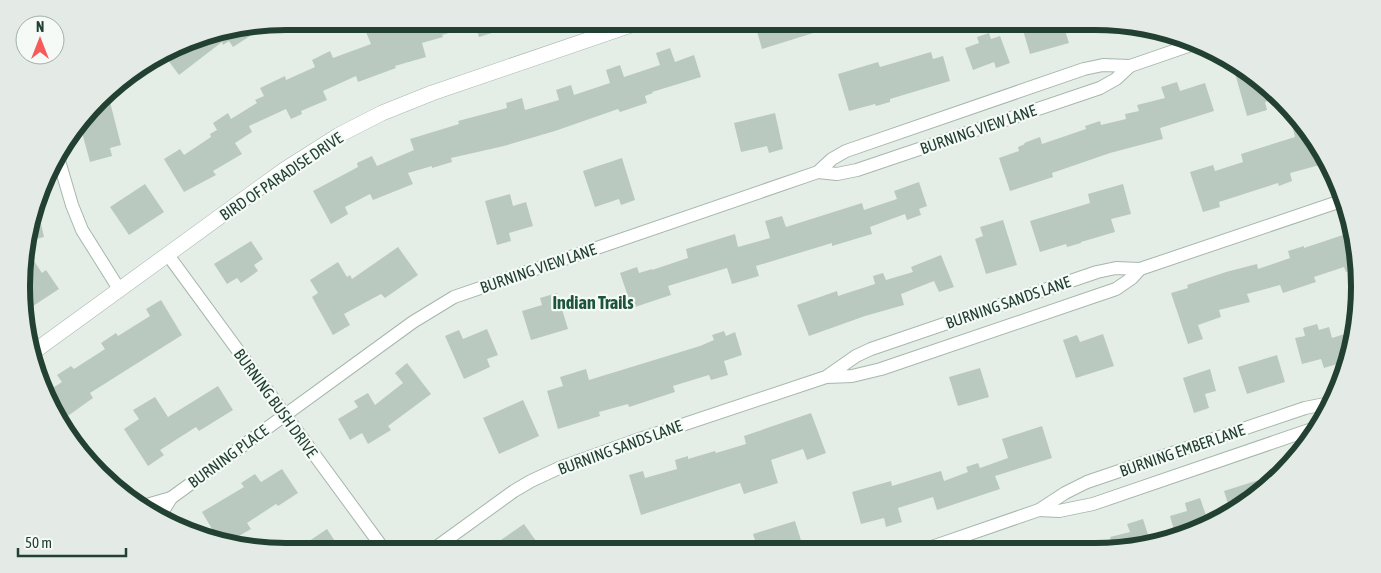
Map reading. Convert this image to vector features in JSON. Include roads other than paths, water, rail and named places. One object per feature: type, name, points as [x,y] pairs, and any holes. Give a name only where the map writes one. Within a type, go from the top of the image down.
[{"type":"street","name":"BIRD OF PARADISE DRIVE","points":[[38,349],[300,159],[361,124],[432,93],[617,30]]},
{"type":"street","name":"BURNING VIEW LANE","points":[[818,172],[838,155],[874,141],[1089,68],[1103,65],[1130,66],[1185,47]]},
{"type":"street","name":"BURNING VIEW LANE","points":[[284,415],[413,322],[454,297],[818,172],[837,174],[857,170],[1100,88],[1116,79],[1130,66]]},
{"type":"street","points":[[60,165],[79,224],[119,290]]},
{"type":"street","name":"BURNING SANDS LANE","points":[[442,543],[514,491],[559,468],[826,377],[856,356],[871,349],[1097,272],[1116,268],[1140,269],[1337,203]]},
{"type":"street","name":"BURNING BUSH DRIVE","points":[[168,255],[378,543]]},
{"type":"street","name":"BURNING SANDS LANE","points":[[826,377],[852,376],[872,372],[1116,289],[1140,269]]},
{"type":"street","name":"BURNING EMBER LANE","points":[[943,543],[1040,510],[1059,496],[1087,482],[1305,408],[1323,404]]},
{"type":"street","name":"BURNING PLACE","points":[[150,504],[171,498],[284,415]]},
{"type":"street","name":"BURNING EMBER LANE","points":[[1040,510],[1059,511],[1093,504],[1307,431]]},
{"type":"street","name":"BURNING PLACE","points":[[163,512],[171,498]]},
{"type":"district","name":"Indian Trails","points":[[593,302]]}]
